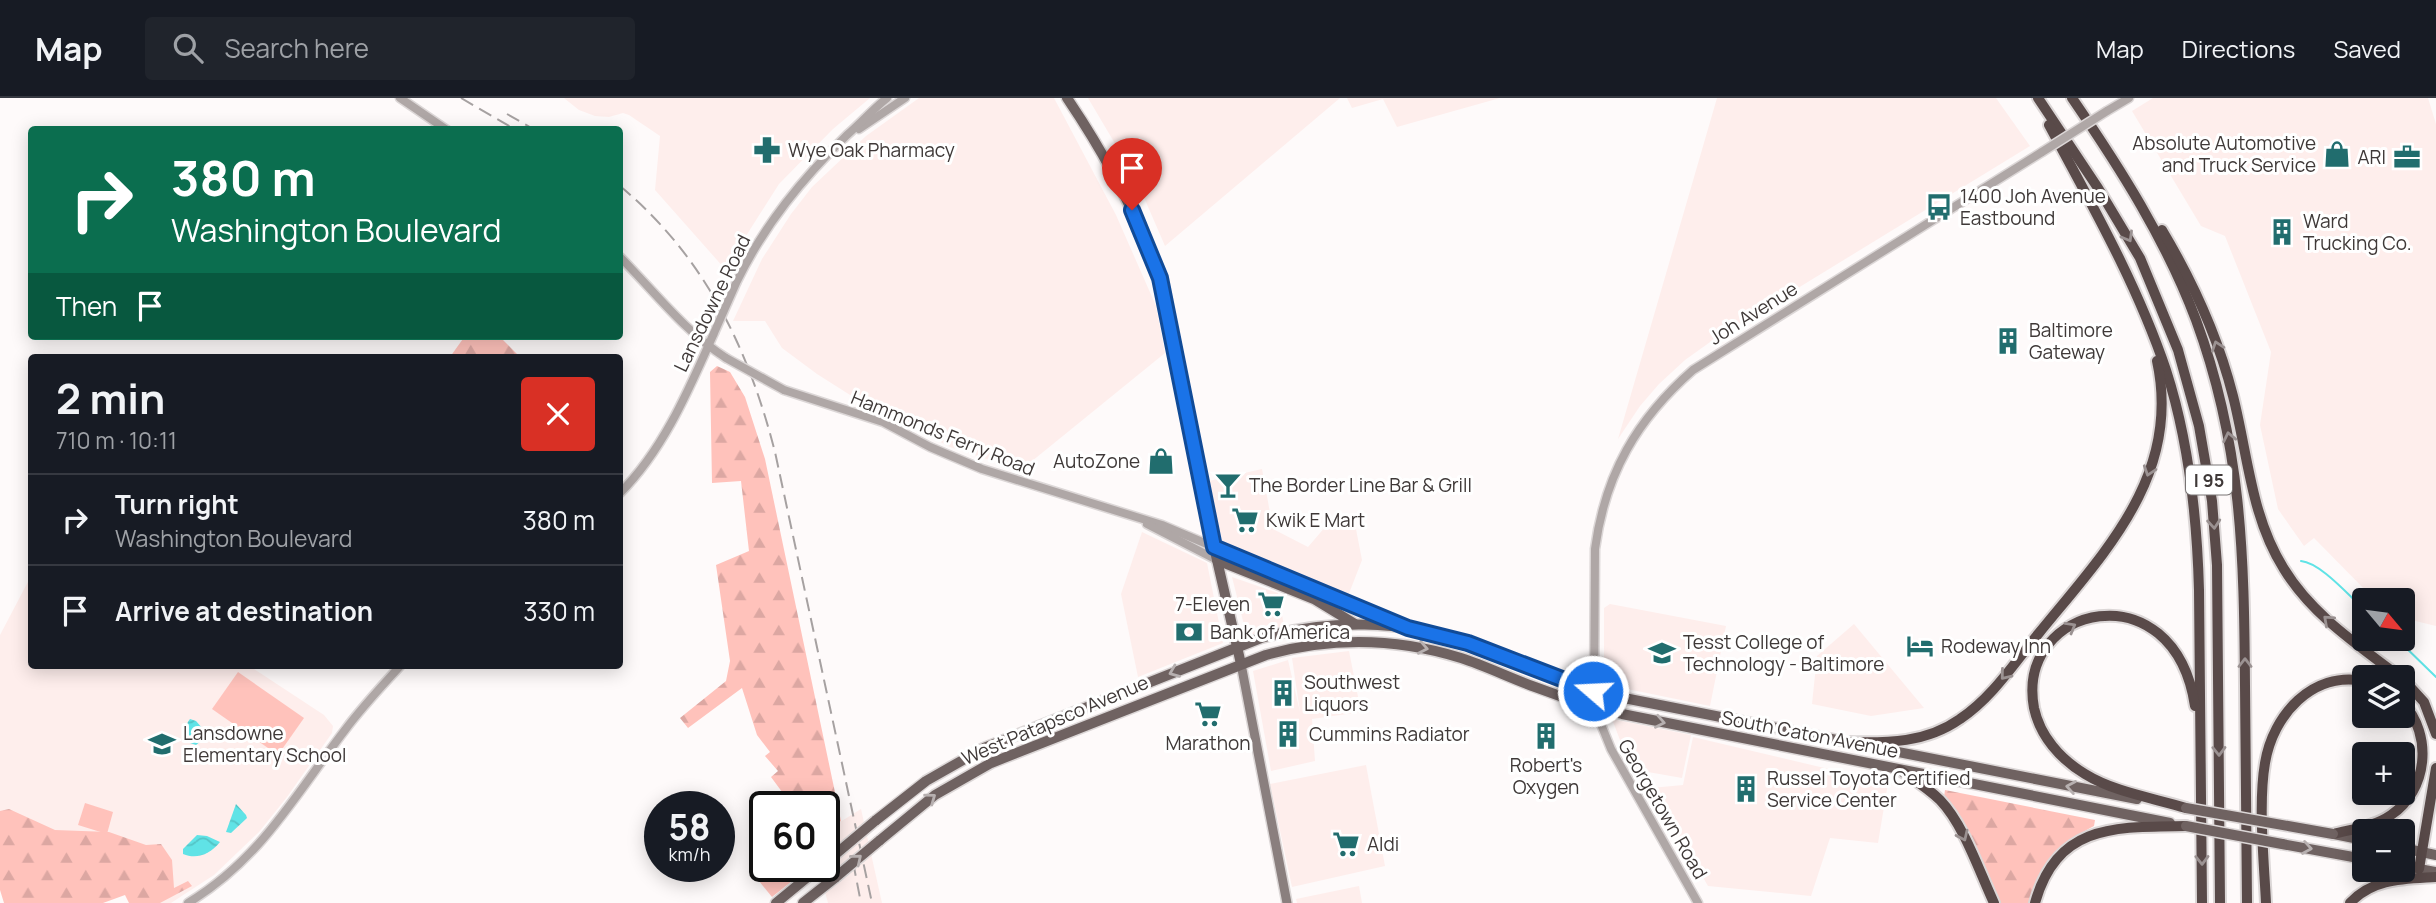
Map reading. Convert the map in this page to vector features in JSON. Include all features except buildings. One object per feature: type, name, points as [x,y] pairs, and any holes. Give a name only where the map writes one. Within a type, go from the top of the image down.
[{"type":"highway","points":[[2036,98],[2118,254],[2166,370],[2175,404],[2194,502],[2199,578],[2201,903]]},
{"type":"highway","name":"I 95","points":[[2036,98],[2111,207],[2140,258],[2171,329],[2196,413],[2208,476],[2216,552],[2220,903]]},
{"type":"highway","points":[[2074,101],[2123,167],[2196,291],[2216,341],[2232,394],[2259,515],[2280,562],[2313,606],[2385,665]]},
{"type":"highway","name":"I 95","points":[[2074,101],[2133,191],[2176,272],[2208,357],[2231,447],[2239,499],[2244,565],[2247,903]]},
{"type":"highway","points":[[1848,742],[1881,743],[1916,739],[1938,732],[1959,720],[1992,690],[2116,537],[2141,493],[2155,449],[2160,420],[2159,372],[2142,308]]},
{"type":"highway","points":[[2186,808],[2103,783],[2085,774],[2057,751],[2041,730],[2036,716],[2033,682],[2037,665],[2059,634],[2073,624],[2106,615],[2141,621],[2157,631],[2180,659],[2194,697],[2200,743]]},
{"type":"highway","points":[[2266,903],[2263,786],[2265,764],[2276,731],[2294,702],[2305,692],[2333,681],[2352,680]]},
{"type":"highway","points":[[2415,692],[2424,702],[2436,734]]},
{"type":"highway","points":[[2333,834],[2382,820],[2399,808],[2413,790],[2422,766],[2423,751],[2415,721]]},
{"type":"highway","points":[[2418,869],[2436,768]]},
{"type":"highway","points":[[1900,770],[1927,789],[1948,809],[1994,903]]},
{"type":"highway","points":[[2035,903],[2041,885],[2061,855],[2073,844],[2092,834],[2124,827],[2186,826]]},
{"type":"highway","points":[[2350,903],[2368,888],[2379,883],[2436,874]]},
{"type":"main road","points":[[1067,98],[1086,125]]},
{"type":"main road","points":[[1074,98],[1124,193],[1160,278],[1214,547],[1241,664],[1287,903]]},
{"type":"main road","name":"South Caton Avenue","points":[[1214,547],[1408,628],[1468,643],[1593,691],[2186,808],[2352,838]]},
{"type":"main road","name":"South Caton Avenue","points":[[1217,560],[1327,605],[1356,624],[1408,628]]},
{"type":"main road","points":[[1356,624],[1356,641]]},
{"type":"main road","name":"West Patapsco Avenue","points":[[840,851],[926,781],[984,748],[1281,632],[1356,624]]},
{"type":"main road","name":"South Caton Avenue","points":[[1356,641],[1405,645],[1448,654],[1594,707],[1900,770],[2352,857]]},
{"type":"main road","name":"West Patapsco Avenue","points":[[803,903],[934,795],[991,763],[1241,664],[1307,645],[1356,641]]},
{"type":"main road","points":[[2415,851],[2436,855]]},
{"type":"main road","points":[[2415,868],[2436,874]]},
{"type":"main road","name":"West Patapsco Avenue","points":[[776,903],[802,882]]},
{"type":"street","points":[[400,98],[441,126]]},
{"type":"street","name":"Lansdowne Road","points":[[623,490],[660,442],[676,415],[737,281],[756,245],[785,201],[807,175],[887,98]]},
{"type":"street","name":"Lansdowne Road","points":[[847,136],[905,98]]},
{"type":"street","name":"Joh Avenue","points":[[1593,691],[1594,568],[1599,524],[1618,467],[1635,433],[1668,392],[1719,352],[2129,98]]},
{"type":"street","name":"Hammonds Ferry Road","points":[[623,260],[679,320],[708,346],[784,390],[883,422],[982,469],[1172,528],[1214,547]]},
{"type":"street","name":"Hammonds Ferry Road","points":[[1135,517],[1217,560]]},
{"type":"street","points":[[188,903],[237,866],[267,837],[347,727],[398,669]]},
{"type":"street","name":"Georgetown Road","points":[[1593,691],[1594,707],[1607,742],[1698,903]]},
{"type":"shaded area","points":[[564,98],[870,98],[833,129],[779,184],[725,269],[655,190],[660,136],[629,115],[623,113],[609,117],[595,116],[579,110]]},
{"type":"shaded area","points":[[919,98],[1054,98],[1116,215],[1156,306],[1165,353],[1021,470],[950,447],[869,407],[782,348],[765,321],[733,321],[762,259],[812,187],[866,136]]},
{"type":"shaded area","points":[[1088,98],[1340,98],[1165,246],[1136,179]]},
{"type":"shaded area","points":[[1347,98],[1500,98],[1397,127],[1383,99],[1352,108]]},
{"type":"shaded area","points":[[1717,98],[1996,98],[2030,146],[1713,340],[1685,360],[1659,384],[1618,439]]},
{"type":"shaded area","points":[[2153,98],[2428,98],[2436,124],[2436,626],[2415,621],[2415,588],[2363,588],[2314,538],[2304,546],[2278,509],[2260,425],[2271,352],[2225,236],[2201,226],[2132,111]]},
{"type":"shaded area","points":[[1262,469],[1273,529],[1308,547],[1326,526],[1355,524],[1362,560],[1348,596],[1223,544],[1209,481]]},
{"type":"shaded area","points":[[1142,532],[1207,563],[1223,643],[1138,677],[1121,594]]},
{"type":"shaded area","points":[[1232,577],[1278,593],[1284,626],[1247,637]]},
{"type":"shaded area","name":"Lansdowne Elementary School","points":[[28,582],[28,669],[254,669],[324,715],[333,726],[332,733],[259,832],[214,875],[171,903],[159,903],[0,826],[0,635]]},
{"type":"shaded area","name":"Tesst College of Technology - Baltimore","points":[[1610,604],[1726,626],[1710,706],[1608,685],[1604,680],[1604,608]]},
{"type":"shaded area","points":[[1854,624],[1924,708],[1871,716],[1812,704],[1817,656]]},
{"type":"shaded area","points":[[1349,651],[1361,712],[1312,719],[1315,761],[1271,771],[1253,671],[1288,660],[1300,712],[1292,658]]},
{"type":"shaded area","points":[[1612,719],[1691,735],[1682,778],[1631,769]]},
{"type":"shaded area","points":[[1693,737],[1888,783],[1878,843],[1830,838],[1811,896],[1708,886],[1651,788],[1683,785]]},
{"type":"shaded area","points":[[1366,765],[1385,866],[1292,887],[1270,784]]},
{"type":"shaded area","points":[[861,809],[882,903],[828,903],[822,882],[840,882],[840,822]]},
{"type":"shaded area","points":[[1359,886],[1362,903],[1297,903],[1296,899]]},
{"type":"green space","points":[[462,340],[503,340],[517,354],[452,354]]},
{"type":"green space","points":[[717,366],[730,372],[745,397],[765,459],[835,791],[781,791],[771,777],[778,771],[765,756],[770,752],[757,735],[742,688],[688,728],[680,718],[726,681],[730,661],[716,565],[749,551],[741,481],[712,483],[710,372]]},
{"type":"green space","points":[[238,672],[304,718],[278,755],[212,709]]},
{"type":"green space","points":[[1945,790],[2095,820],[2094,826],[2071,840],[2052,857],[2038,878],[2030,903],[2000,903],[1976,852],[1944,797]]},
{"type":"green space","points":[[85,803],[113,812],[107,834],[78,825]]},
{"type":"green space","points":[[9,809],[55,830],[109,832],[146,845],[161,844],[172,860],[174,888],[188,881],[192,886],[160,903],[129,903],[125,895],[103,903],[4,903],[0,890],[0,811]]},
{"type":"green space","points":[[760,882],[791,882],[772,897]]},
{"type":"water","points":[[190,719],[203,729],[201,741],[196,745],[190,743],[186,734]]},
{"type":"water","points":[[236,804],[247,818],[231,833],[226,832]]},
{"type":"water","points":[[197,835],[220,842],[203,855],[183,854],[183,849]]},
{"type":"waterway","points":[[2301,561],[2326,574],[2352,598]]},
{"type":"waterway","points":[[2409,651],[2436,677]]},
{"type":"railway","points":[[461,98],[509,126]]},
{"type":"railway","points":[[507,114],[528,126]]},
{"type":"railway","points":[[623,189],[650,213],[699,273],[736,340],[764,413],[775,452],[872,903]]},
{"type":"railway","points":[[853,862],[861,903]]},
{"type":"place","name":"Wye Oak Pharmacy","points":[[767,150]]},
{"type":"place","name":"Absolute Automotive and Truck Service","points":[[2337,154]]},
{"type":"place","name":"ARI","points":[[2407,157]]},
{"type":"place","name":"1400 Joh Avenue Eastbound","points":[[1939,207]]},
{"type":"place","name":"Ward Trucking Co.","points":[[2282,232]]},
{"type":"place","name":"Baltimore Gateway","points":[[2008,341]]},
{"type":"place","name":"AutoZone","points":[[1161,461]]},
{"type":"place","name":"The Border Line Bar & Grill","points":[[1228,485]]},
{"type":"place","name":"Kwik E Mart","points":[[1245,520]]},
{"type":"place","name":"7-Eleven","points":[[1271,604]]},
{"type":"place","name":"Bank of America","points":[[1189,632]]},
{"type":"place","name":"Rodeway Inn","points":[[1920,646]]},
{"type":"place","name":"Tesst College of Technology - Baltimore","points":[[1662,653]]},
{"type":"place","name":"Southwest Liquors","points":[[1283,693]]},
{"type":"place","name":"Marathon","points":[[1208,714]]},
{"type":"place","name":"Cummins Radiator","points":[[1288,734]]},
{"type":"place","name":"Robert's Oxygen","points":[[1546,736]]},
{"type":"place","name":"Lansdowne Elementary School","points":[[162,744]]},
{"type":"place","name":"Russel Toyota Certified Service Center","points":[[1746,789]]},
{"type":"place","name":"Aldi","points":[[1346,844]]},
{"type":"route","points":[[1132,210],[1160,278],[1214,547],[1408,628],[1468,643],[1593,691]]}]
